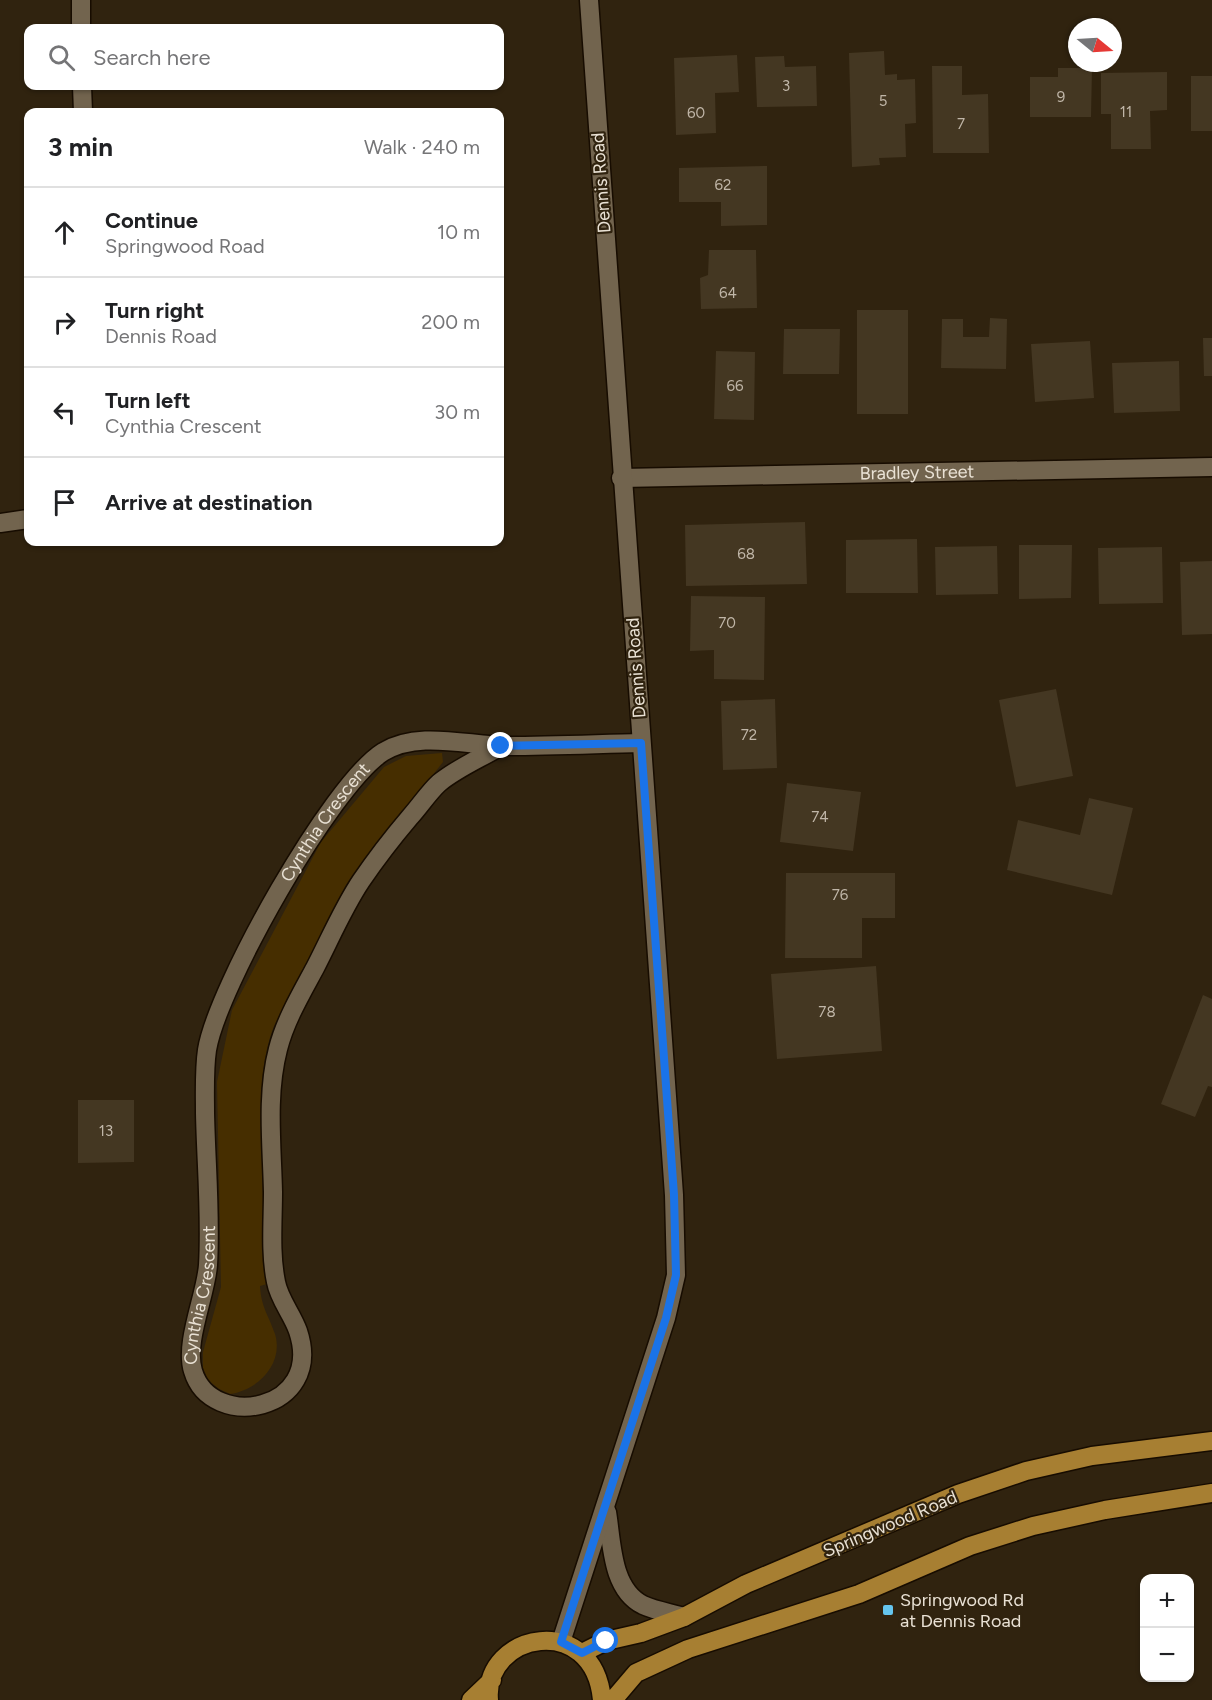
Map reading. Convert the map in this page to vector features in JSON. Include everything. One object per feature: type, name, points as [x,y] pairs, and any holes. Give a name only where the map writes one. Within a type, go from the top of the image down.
[{"type":"main road","name":"Springwood Road","points":[[582,1653],[606,1641],[641,1633],[684,1617],[746,1584],[958,1494],[1026,1471],[1092,1456],[1212,1441]]},
{"type":"main road","points":[[613,1700],[636,1673],[688,1649],[859,1594],[970,1546],[1033,1526],[1105,1510],[1212,1493]]},
{"type":"main road","points":[[489,1700],[492,1680],[500,1664],[512,1652],[527,1644],[544,1640],[561,1642],[582,1653],[597,1674],[602,1700]]},
{"type":"main road","points":[[471,1700],[492,1680]]},
{"type":"street","points":[[81,0],[81,24]]},
{"type":"street","name":"Dennis Road","points":[[561,1642],[607,1507],[666,1318],[676,1275],[674,1195],[621,478],[589,0]]},
{"type":"street","points":[[82,90],[82,108]]},
{"type":"street","name":"Bradley Street","points":[[621,478],[1212,467]]},
{"type":"street","points":[[0,523],[24,520]]},
{"type":"street","name":"Cynthia Crescent","points":[[501,746],[439,783],[395,835],[359,883],[291,1013],[278,1048],[271,1087],[273,1250],[276,1284],[302,1344],[301,1368],[292,1384],[278,1399],[258,1407],[227,1404],[203,1389],[192,1370],[192,1347],[207,1286],[205,1098],[207,1050],[220,1007],[257,933],[316,828],[382,753],[400,744],[444,740],[501,746],[641,743]]},
{"type":"street","points":[[607,1507],[614,1557],[623,1589],[642,1605],[684,1617]]},
{"type":"shaded area","points":[[442,753],[443,762],[346,885],[274,1026],[269,1041],[263,1070],[261,1100],[267,1284],[260,1286],[264,1306],[275,1334],[276,1355],[272,1365],[259,1381],[240,1392],[230,1394],[208,1380],[203,1368],[203,1352],[221,1287],[217,1082],[232,1010],[321,842],[384,767],[406,756]]},
{"type":"building","points":[[884,51],[885,75],[897,74],[897,80],[915,79],[916,123],[905,124],[906,157],[879,158],[880,165],[852,167],[849,53]]},
{"type":"building","points":[[737,55],[739,92],[715,93],[716,133],[676,135],[674,58]]},
{"type":"building","points":[[784,56],[785,67],[816,66],[817,106],[757,107],[755,57]]},
{"type":"building","points":[[932,66],[962,66],[962,95],[988,94],[989,153],[933,153]]},
{"type":"building","points":[[1058,68],[1068,68],[1068,72],[1092,72],[1091,117],[1030,117],[1030,77],[1058,77]]},
{"type":"building","points":[[1167,72],[1167,110],[1150,111],[1151,149],[1111,149],[1111,114],[1101,114],[1101,73]]},
{"type":"building","points":[[1191,76],[1212,76],[1212,131],[1191,131]]},
{"type":"building","points":[[767,166],[767,225],[721,226],[721,202],[679,202],[679,168]]},
{"type":"building","points":[[709,250],[756,250],[757,308],[701,309],[700,278],[708,275]]},
{"type":"building","points":[[857,310],[908,310],[908,414],[857,414]]},
{"type":"building","points":[[990,318],[1007,319],[1006,369],[941,368],[942,319],[963,319],[963,337],[989,337]]},
{"type":"building","points":[[784,329],[840,329],[839,374],[783,374]]},
{"type":"building","points":[[1203,338],[1212,338],[1212,376],[1204,376]]},
{"type":"building","points":[[1090,341],[1094,398],[1035,402],[1031,344]]},
{"type":"building","points":[[716,351],[755,352],[754,420],[714,419]]},
{"type":"building","points":[[1179,361],[1180,411],[1114,413],[1112,363]]},
{"type":"building","points":[[805,522],[807,584],[686,586],[685,525]]},
{"type":"building","points":[[917,539],[918,593],[846,593],[846,540]]},
{"type":"building","points":[[1019,545],[1072,545],[1071,598],[1019,599]]},
{"type":"building","points":[[997,546],[998,594],[936,595],[935,547]]},
{"type":"building","points":[[1162,547],[1163,603],[1099,604],[1098,548]]},
{"type":"building","points":[[1212,561],[1212,634],[1182,635],[1180,562]]},
{"type":"building","points":[[691,596],[765,597],[764,680],[714,679],[714,650],[690,651]]},
{"type":"building","points":[[1056,689],[1073,776],[1016,787],[999,700]]},
{"type":"building","points":[[775,699],[777,768],[723,770],[721,701]]},
{"type":"building","points":[[787,783],[861,792],[853,851],[780,842]]},
{"type":"building","points":[[1089,798],[1133,808],[1112,895],[1007,870],[1018,820],[1080,835]]},
{"type":"building","points":[[786,873],[895,873],[895,918],[862,918],[862,958],[785,958]]},
{"type":"building","points":[[876,966],[882,1051],[777,1059],[771,974]]},
{"type":"building","points":[[1203,995],[1212,999],[1212,1087],[1208,1086],[1195,1117],[1161,1104]]},
{"type":"building","points":[[78,1100],[134,1100],[134,1162],[78,1163]]},
{"type":"place","name":"Springwood Rd at Dennis Road","points":[[888,1610]]},
{"type":"route","points":[[501,746],[641,743],[674,1195],[676,1275],[666,1318],[607,1507],[561,1642],[582,1653],[606,1641]]}]
